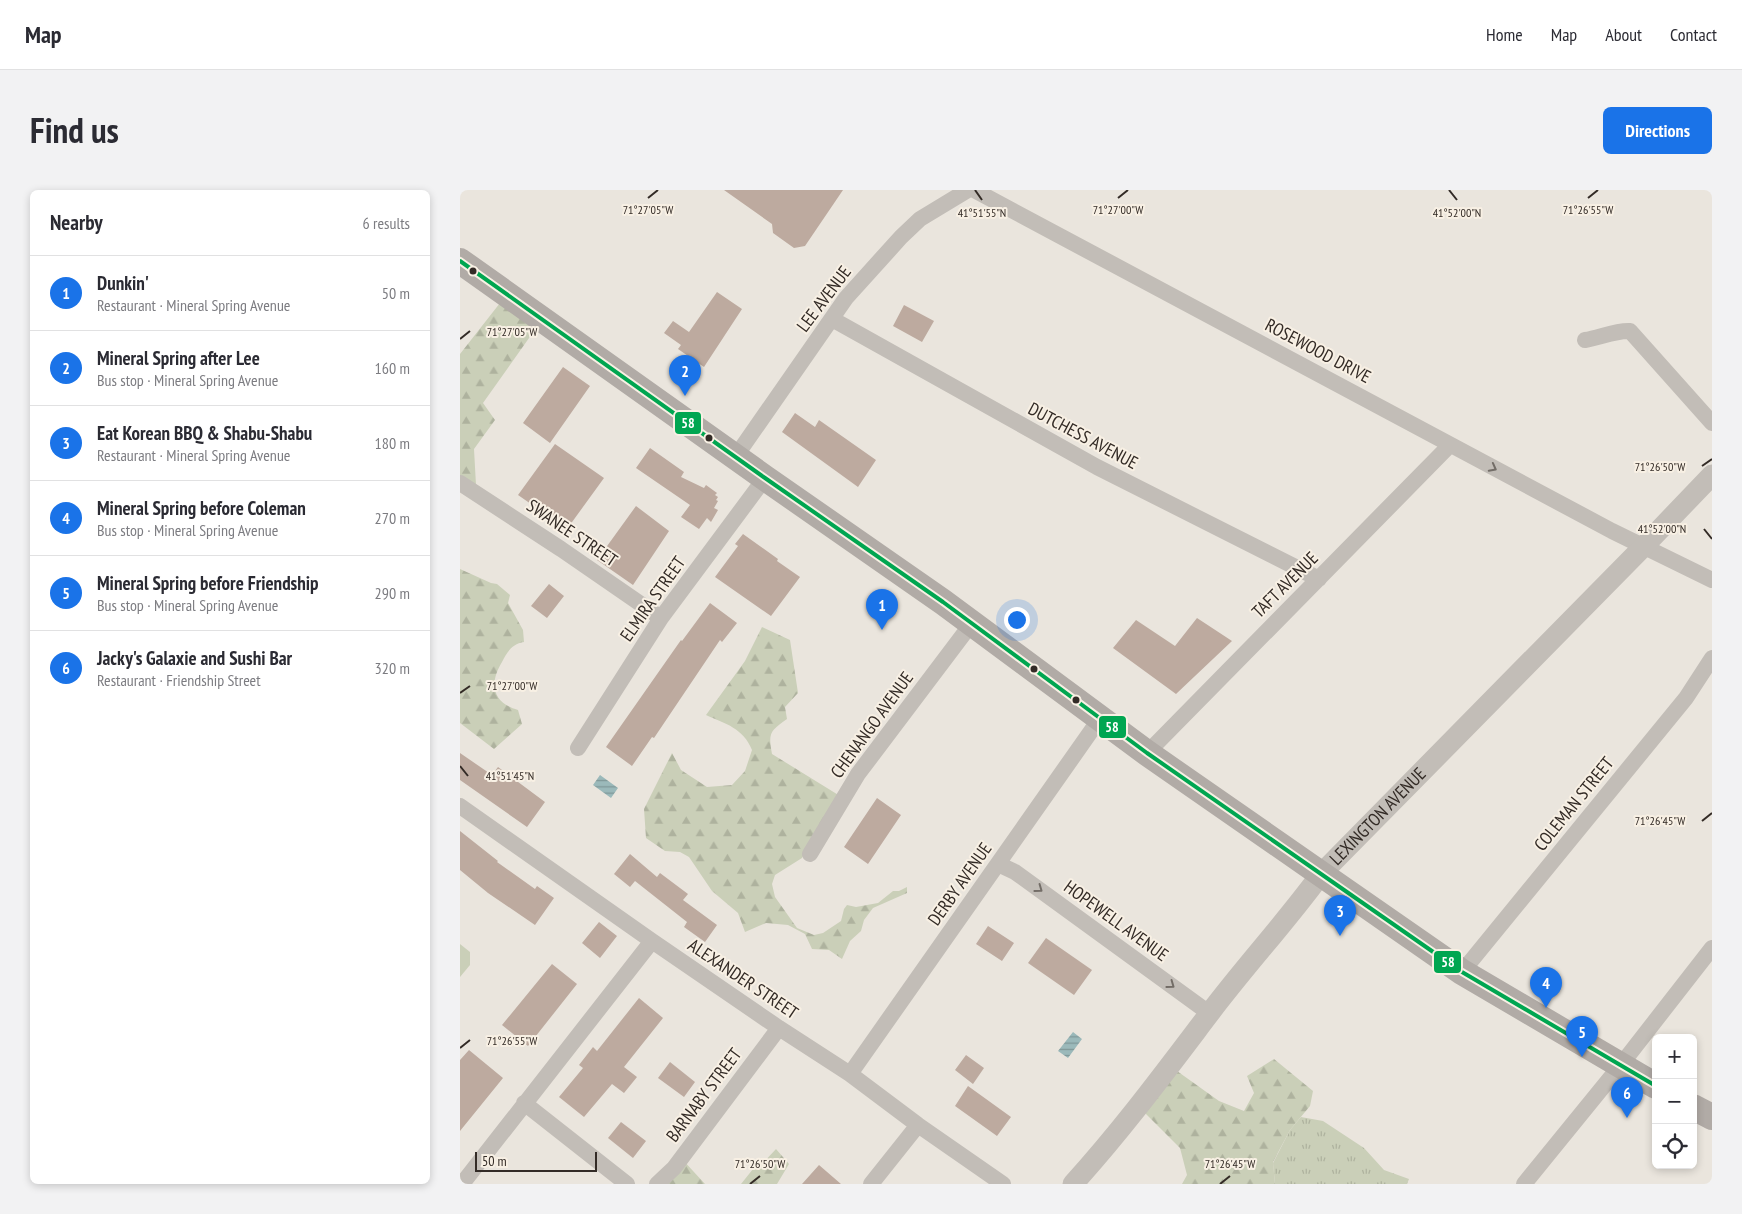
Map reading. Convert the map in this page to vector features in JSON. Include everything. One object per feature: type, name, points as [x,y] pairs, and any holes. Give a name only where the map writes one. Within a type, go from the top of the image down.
[{"type":"main road","points":[[460,261],[925,589],[1147,752],[1462,972],[1652,1084]]},
{"type":"main road","points":[[1697,1109],[1712,1117]]},
{"type":"street","name":"LEE AVENUE","points":[[736,456],[846,298],[913,225],[968,190]]},
{"type":"street","name":"ROSEWOOD DRIVE","points":[[974,190],[1450,445],[1712,580]]},
{"type":"street","name":"DUTCHESS AVENUE","points":[[832,319],[1097,467],[1319,580]]},
{"type":"street","points":[[1585,340],[1603,337],[1620,331],[1630,331],[1712,423]]},
{"type":"street","name":"TAFT AVENUE","points":[[1147,752],[1319,580],[1450,445]]},
{"type":"street","name":"LEXINGTON AVENUE","points":[[1073,1184],[1137,1109],[1209,1013],[1321,874],[1712,475]]},
{"type":"street","name":"ELMIRA STREET","points":[[578,748],[662,618],[766,478]]},
{"type":"street","name":"SWANEE STREET","points":[[460,483],[662,618]]},
{"type":"street","name":"CHENANGO AVENUE","points":[[810,854],[858,774],[972,623]]},
{"type":"street","name":"COLEMAN STREET","points":[[1462,972],[1686,698],[1712,658]]},
{"type":"street","name":"DERBY AVENUE","points":[[850,1074],[1101,717]]},
{"type":"street","name":"ALEXANDER STREET","points":[[460,806],[652,941],[850,1074],[1003,1184]]},
{"type":"street","name":"HOPEWELL AVENUE","points":[[998,864],[1015,872],[1209,1013]]},
{"type":"street","points":[[462,1184],[524,1102],[652,941]]},
{"type":"street","points":[[1524,1184],[1620,1066],[1712,948]]},
{"type":"street","name":"BARNABY STREET","points":[[657,1184],[674,1168],[779,1028]]},
{"type":"street","points":[[524,1102],[626,1184]]},
{"type":"street","points":[[871,1184],[918,1124]]},
{"type":"green space","points":[[500,303],[535,326],[534,331],[483,403],[495,420],[474,449],[476,485],[460,478],[460,354]]},
{"type":"green space","points":[[460,569],[497,584],[510,595],[508,603],[523,630],[524,642],[516,645],[508,652],[495,677],[494,685],[498,697],[509,707],[518,710],[522,724],[494,749],[460,723]]},
{"type":"green space","points":[[762,627],[790,640],[798,693],[785,707],[787,719],[772,733],[770,741],[772,754],[840,796],[802,858],[775,875],[772,884],[775,897],[797,928],[814,935],[823,933],[841,921],[847,905],[856,907],[878,903],[893,891],[899,891],[907,887],[907,893],[873,908],[864,920],[861,931],[850,941],[842,959],[829,950],[812,949],[805,934],[788,925],[766,923],[745,932],[738,913],[712,891],[689,857],[680,852],[665,851],[646,838],[644,809],[672,753],[681,770],[707,787],[732,785],[745,771],[752,750],[744,737],[727,724],[706,715],[745,661]]},
{"type":"green space","points":[[460,944],[470,952],[470,965],[460,977]]},
{"type":"green space","points":[[1274,1059],[1313,1091],[1310,1106],[1290,1130],[1273,1162],[1275,1184],[1182,1184],[1187,1175],[1180,1148],[1141,1109],[1170,1066],[1219,1101],[1244,1111],[1254,1093],[1247,1076]]},
{"type":"green space","points":[[1301,1117],[1323,1121],[1364,1148],[1384,1170],[1409,1179],[1407,1184],[1275,1184],[1273,1163],[1290,1130]]},
{"type":"green space","points":[[776,1149],[789,1164],[777,1184],[741,1184],[757,1164],[760,1166]]},
{"type":"green space","points":[[682,1159],[705,1184],[655,1184]]},
{"type":"water","points":[[600,775],[618,788],[611,798],[593,785]]},
{"type":"water","points":[[1073,1032],[1082,1039],[1068,1058],[1058,1051]]},
{"type":"building","points":[[724,190],[843,190],[805,246],[794,248],[773,233],[772,224]]},
{"type":"building","points":[[717,292],[742,309],[704,367],[678,349],[681,345],[664,333],[673,321],[689,332]]},
{"type":"building","points":[[904,305],[934,321],[922,342],[893,326]]},
{"type":"building","points":[[563,367],[590,386],[550,443],[523,423]]},
{"type":"building","points":[[795,413],[815,427],[819,420],[876,460],[858,487],[782,432]]},
{"type":"building","points":[[555,444],[604,478],[567,529],[518,495]]},
{"type":"building","points":[[650,448],[684,472],[681,477],[704,488],[706,485],[717,493],[715,495],[718,497],[716,500],[718,501],[714,508],[718,510],[711,522],[707,518],[699,529],[681,517],[690,505],[636,468]]},
{"type":"building","points":[[636,506],[669,531],[633,585],[597,560]]},
{"type":"building","points":[[743,534],[800,577],[771,616],[715,577],[738,546],[735,544]]},
{"type":"building","points":[[549,584],[564,596],[547,618],[531,606]]},
{"type":"building","points":[[710,603],[737,623],[722,642],[720,640],[654,738],[652,737],[632,766],[606,747],[681,640]]},
{"type":"building","points":[[1197,618],[1232,641],[1176,694],[1113,648],[1136,620],[1175,646]]},
{"type":"building","points":[[460,753],[492,775],[498,767],[545,802],[527,827],[460,780]]},
{"type":"building","points":[[877,798],[901,815],[868,864],[844,847]]},
{"type":"building","points":[[460,831],[497,862],[535,889],[537,886],[554,898],[535,925],[488,893],[460,870]]},
{"type":"building","points":[[630,854],[657,877],[660,873],[688,894],[683,900],[717,925],[705,942],[684,927],[687,922],[635,881],[630,887],[614,874]]},
{"type":"building","points":[[599,922],[617,936],[600,958],[582,943]]},
{"type":"building","points":[[988,926],[1014,943],[1002,961],[976,944]]},
{"type":"building","points":[[1046,938],[1092,970],[1074,995],[1028,963]]},
{"type":"building","points":[[552,964],[577,984],[528,1046],[502,1025]]},
{"type":"building","points":[[639,998],[663,1018],[624,1067],[637,1077],[624,1093],[612,1084],[584,1117],[559,1097],[583,1068],[579,1065],[593,1047],[597,1051]]},
{"type":"building","points":[[469,1050],[503,1078],[460,1131],[460,1060]]},
{"type":"building","points":[[966,1055],[984,1068],[973,1084],[955,1070]]},
{"type":"building","points":[[670,1062],[695,1082],[684,1097],[658,1078]]},
{"type":"building","points":[[968,1086],[1011,1117],[997,1136],[955,1106]]},
{"type":"building","points":[[621,1122],[646,1141],[633,1158],[608,1138]]},
{"type":"building","points":[[819,1165],[841,1184],[802,1184]]},
{"type":"transit line","name":"58","points":[[460,261],[943,602],[1147,753],[1462,972],[1652,1084]]},
{"type":"place","name":"Mineral Spring after Lee","points":[[685,396]]},
{"type":"place","name":"Dunkin'","points":[[882,630]]},
{"type":"place","name":"Eat Korean BBQ & Shabu-Shabu","points":[[1340,936]]},
{"type":"place","name":"Mineral Spring before Coleman","points":[[1546,1008]]},
{"type":"place","name":"Mineral Spring before Friendship","points":[[1582,1057]]},
{"type":"place","name":"Jacky's Galaxie and Sushi Bar","points":[[1627,1118]]}]
